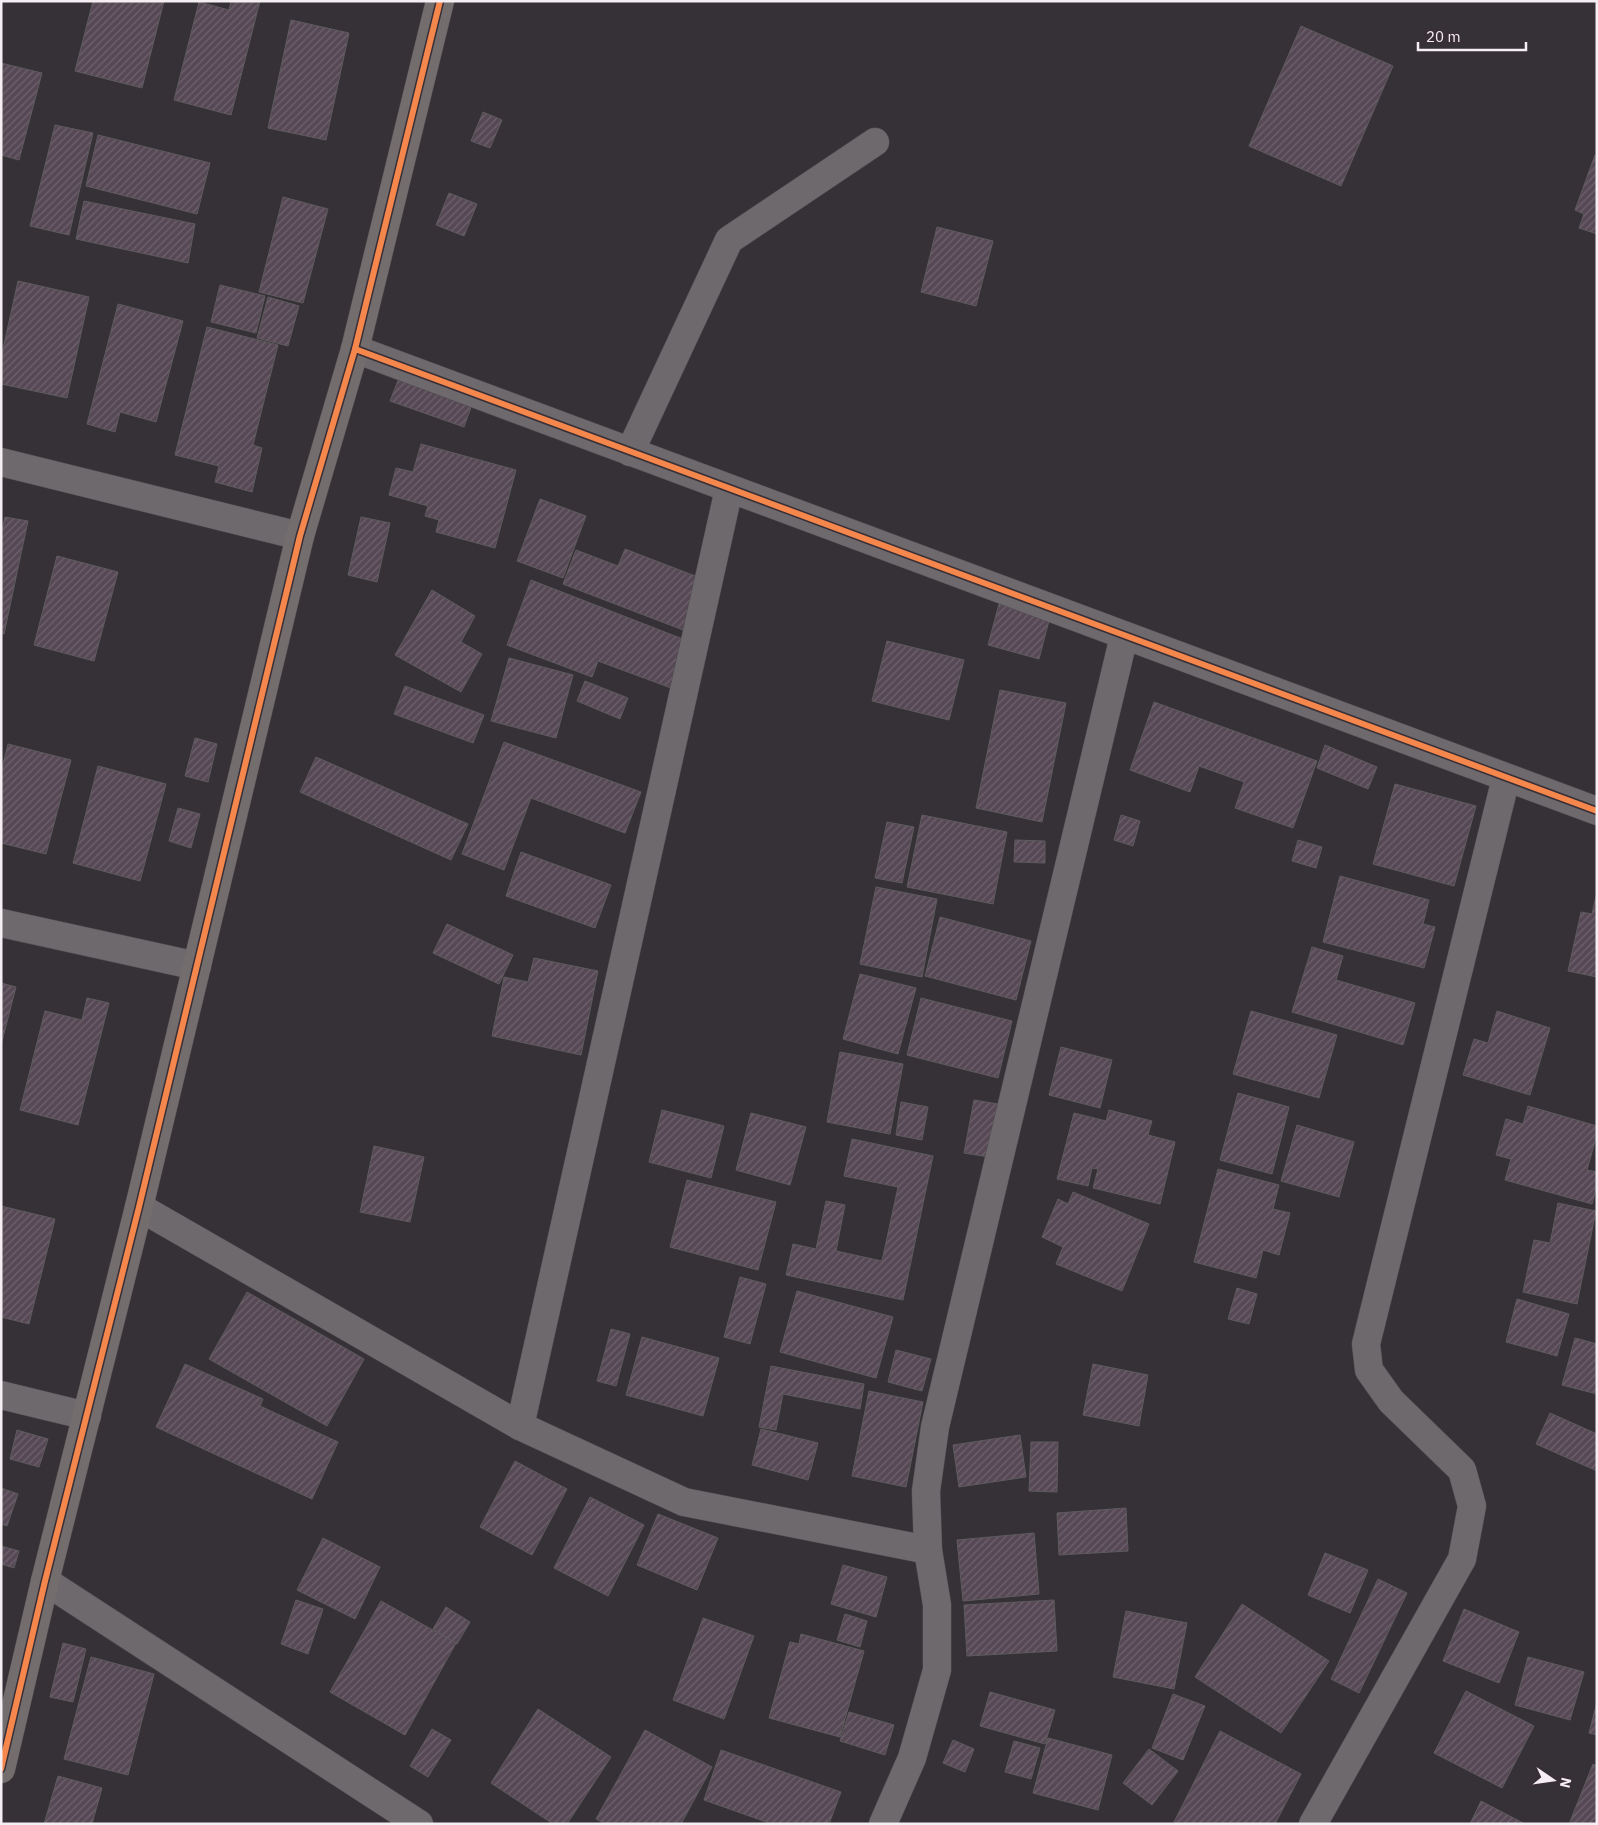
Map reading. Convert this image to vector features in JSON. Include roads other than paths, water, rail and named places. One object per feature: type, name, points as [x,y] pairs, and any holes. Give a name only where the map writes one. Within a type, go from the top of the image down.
[{"type":"street","points":[[1,1769],[86,1416],[139,1207],[300,536],[355,349],[440,1]]},
{"type":"street","points":[[630,452],[729,240],[875,142]]},
{"type":"street","points":[[355,349],[1597,811]]},
{"type":"street","points":[[1,462],[300,536]]},
{"type":"street","points":[[520,1426],[729,489]]},
{"type":"street","points":[[883,1824],[912,1758],[937,1670],[938,1605],[928,1550],[926,1491],[935,1427],[1124,636]]},
{"type":"street","points":[[1313,1824],[1462,1559],[1472,1506],[1462,1470],[1391,1401],[1369,1370],[1366,1344],[1506,778]]},
{"type":"street","points":[[1,922],[197,966]]},
{"type":"street","points":[[139,1207],[520,1426],[684,1502],[928,1550]]},
{"type":"street","points":[[1,1395],[86,1416]]},
{"type":"street","points":[[46,1581],[419,1824]]}]
